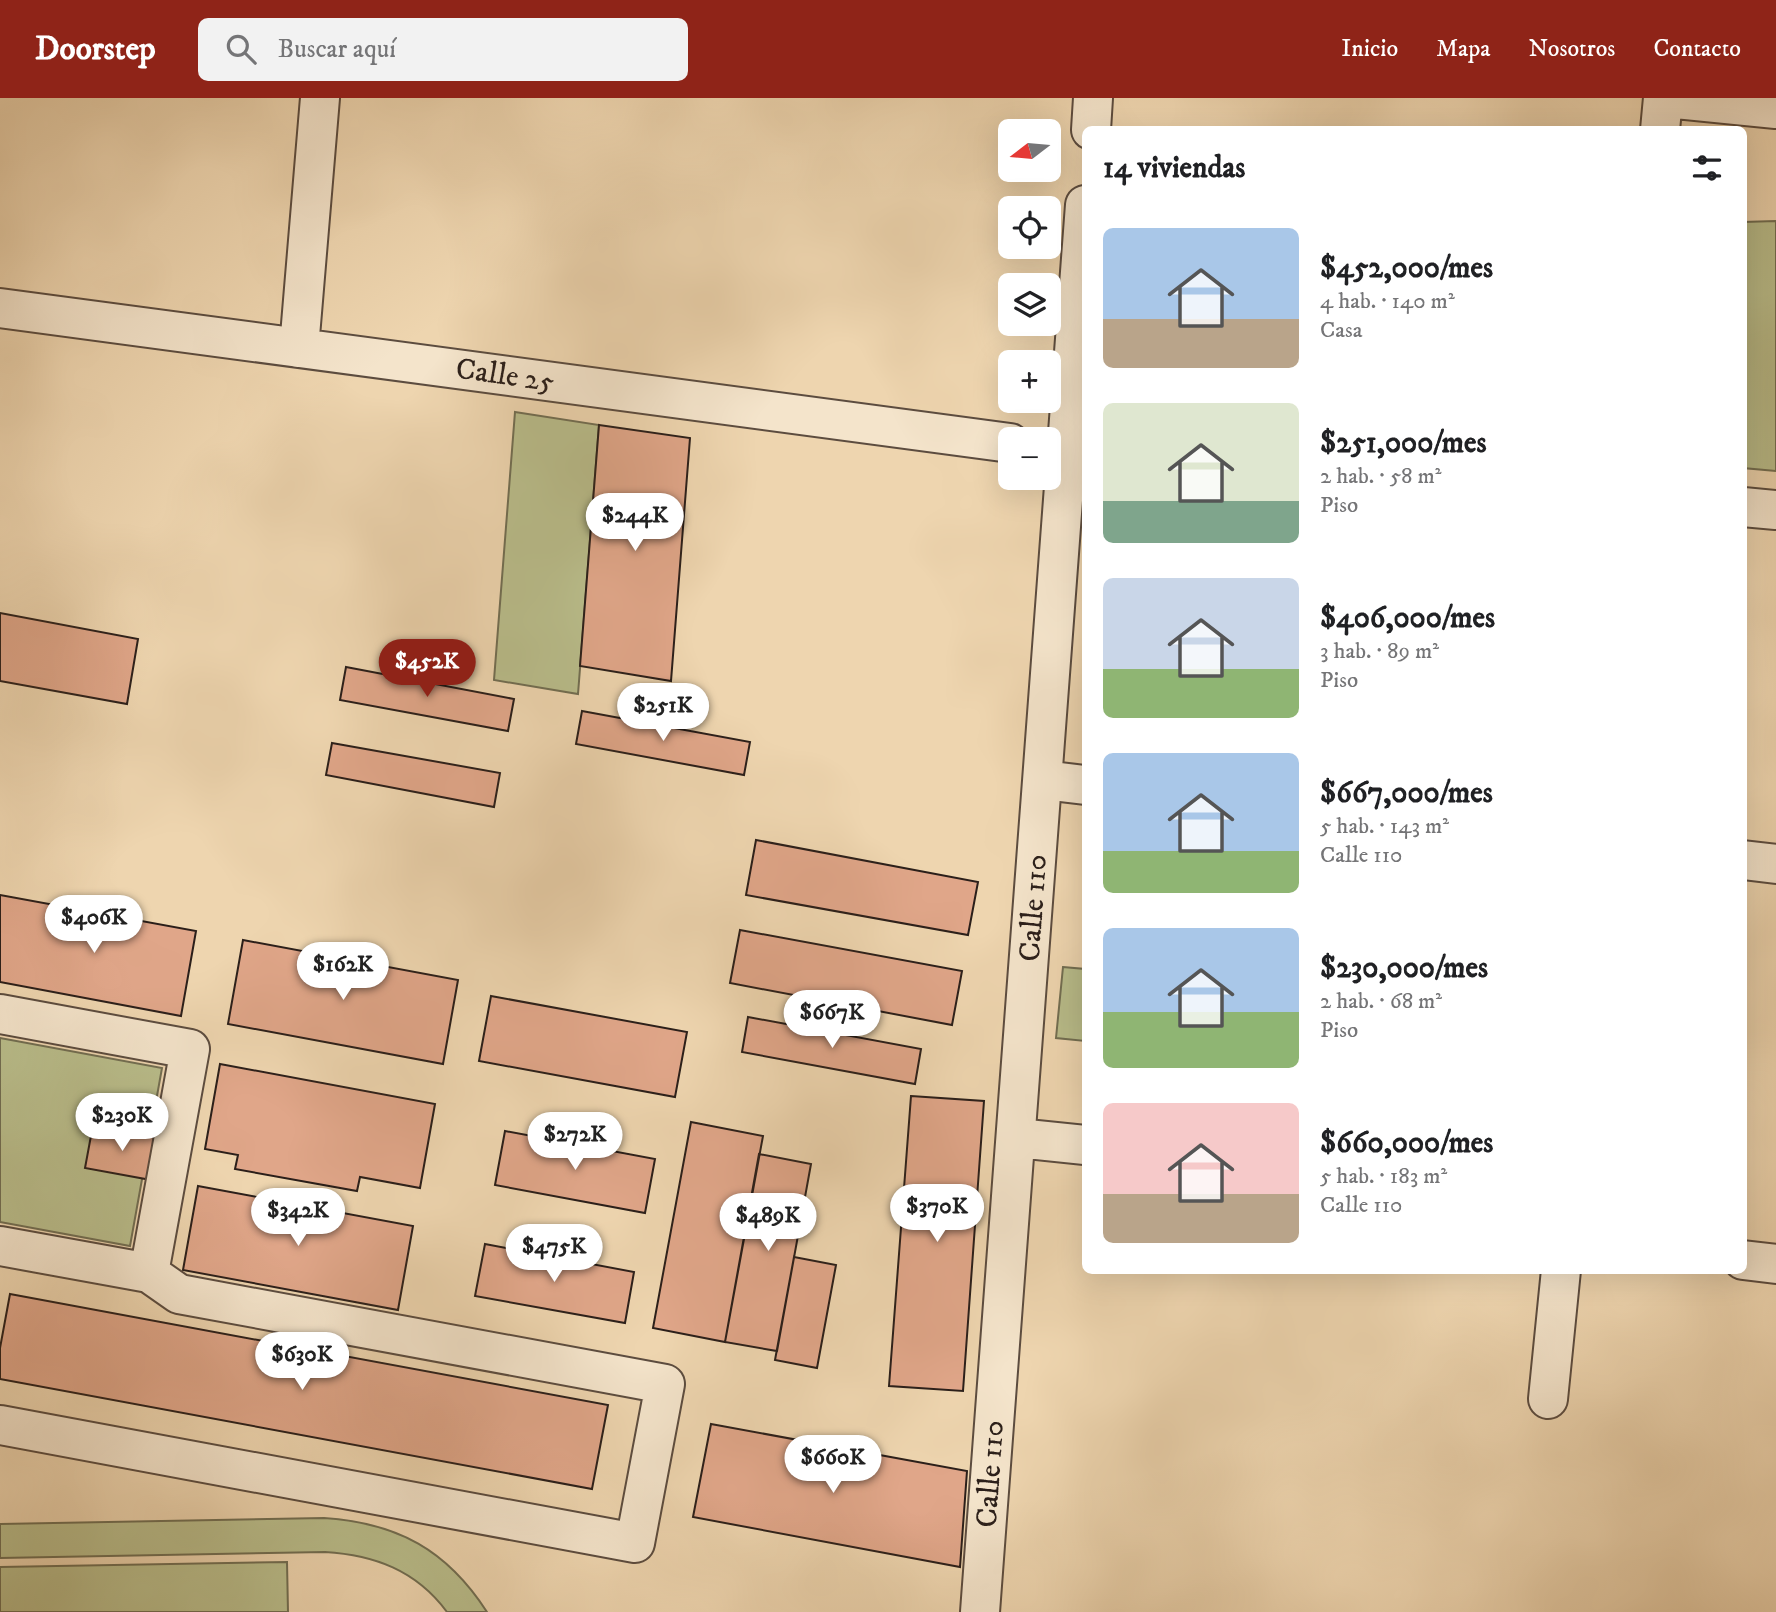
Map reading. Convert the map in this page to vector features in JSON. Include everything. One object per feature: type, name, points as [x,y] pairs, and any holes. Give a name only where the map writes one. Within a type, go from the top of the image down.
[{"type":"street","points":[[299,348],[320,98]]},
{"type":"street","points":[[1091,126],[1093,98]]},
{"type":"street","points":[[1660,126],[1664,98],[1776,109]]},
{"type":"street","name":"Calle 110","points":[[980,1612],[1082,246]]},
{"type":"street","name":"Calle 25","points":[[0,308],[998,441]]},
{"type":"street","points":[[1747,507],[1776,510]]},
{"type":"street","points":[[1043,780],[1082,785]]},
{"type":"street","points":[[1747,860],[1776,864]]},
{"type":"street","points":[[0,1014],[190,1049],[149,1273]]},
{"type":"street","points":[[1017,1138],[1082,1145]]},
{"type":"street","points":[[0,1246],[149,1273],[179,1294],[664,1384],[635,1543],[0,1425]]},
{"type":"street","points":[[1747,1260],[1776,1264]]},
{"type":"street","points":[[1548,1399],[1561,1274]]},
{"type":"green space","points":[[1776,221],[1776,471],[1747,468],[1747,222]]},
{"type":"green space","points":[[515,412],[599,425],[578,694],[494,680]]},
{"type":"green space","points":[[1063,967],[1082,969],[1082,1041],[1056,1038]]},
{"type":"green space","points":[[0,1038],[162,1068],[130,1246],[0,1222]]},
{"type":"green space","points":[[324,1518],[375,1526],[418,1544],[455,1572],[487,1612],[447,1612],[422,1585],[393,1567],[360,1557],[325,1552],[0,1558],[0,1524]]},
{"type":"green space","points":[[287,1562],[288,1612],[0,1612],[0,1567]]},
{"type":"building","points":[[599,425],[690,438],[671,681],[580,666]]},
{"type":"building","points":[[0,613],[138,639],[127,704],[0,681]]},
{"type":"building","points":[[346,667],[514,699],[508,731],[340,700]]},
{"type":"building","points":[[582,711],[750,742],[744,775],[576,744]]},
{"type":"building","points":[[332,743],[500,773],[494,807],[326,775]]},
{"type":"building","points":[[756,840],[978,882],[968,935],[746,895]]},
{"type":"building","points":[[0,895],[196,931],[181,1016],[0,982]]},
{"type":"building","points":[[740,930],[962,971],[952,1025],[730,983]]},
{"type":"building","points":[[243,940],[458,980],[443,1064],[228,1024]]},
{"type":"building","points":[[491,996],[687,1032],[675,1097],[479,1061]]},
{"type":"building","points":[[748,1017],[921,1049],[915,1084],[742,1052]]},
{"type":"building","points":[[220,1064],[435,1104],[420,1188],[360,1177],[357,1191],[235,1169],[238,1155],[205,1149]]},
{"type":"building","points":[[911,1096],[984,1101],[963,1391],[889,1386]]},
{"type":"building","points":[[691,1122],[763,1136],[725,1342],[653,1328]]},
{"type":"building","points":[[93,1125],[159,1138],[151,1180],[85,1168]]},
{"type":"building","points":[[505,1131],[655,1159],[645,1213],[495,1185]]},
{"type":"building","points":[[759,1154],[811,1164],[777,1351],[725,1342]]},
{"type":"building","points":[[198,1186],[413,1226],[398,1310],[183,1270]]},
{"type":"building","points":[[485,1244],[634,1272],[625,1323],[475,1296]]},
{"type":"building","points":[[794,1257],[836,1265],[817,1368],[775,1360]]},
{"type":"building","points":[[10,1294],[608,1405],[592,1489],[0,1379],[0,1348]]},
{"type":"building","points":[[711,1424],[967,1471],[960,1567],[693,1517]]}]
